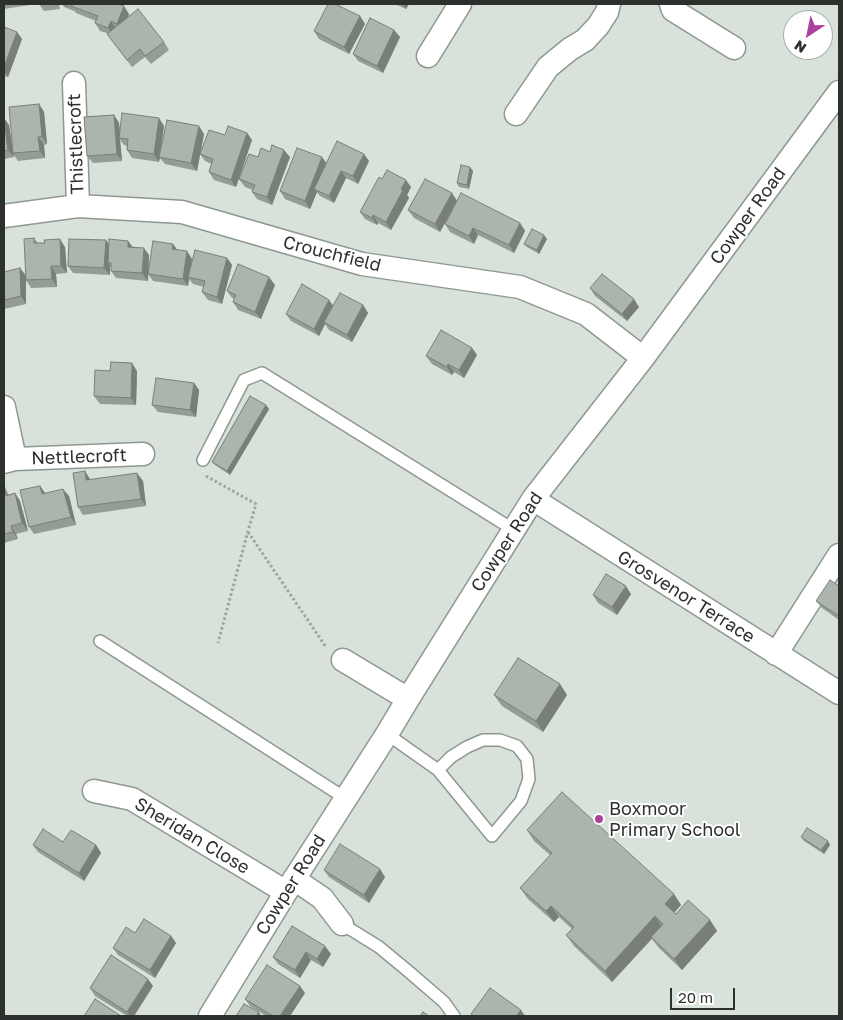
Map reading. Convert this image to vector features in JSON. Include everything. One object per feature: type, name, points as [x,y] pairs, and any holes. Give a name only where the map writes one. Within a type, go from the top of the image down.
[{"type":"street","points":[[428,56],[460,4]]},
{"type":"street","points":[[516,114],[548,68],[570,49],[585,40],[598,26],[607,12],[609,4]]},
{"type":"street","points":[[671,4],[673,10],[734,48]]},
{"type":"street","name":"Thistlecroft","points":[[74,83],[78,206]]},
{"type":"street","name":"Cowper Road","points":[[210,1016],[290,885],[387,734],[533,499],[644,358],[839,92]]},
{"type":"street","name":"Crouchfield","points":[[4,216],[78,206],[182,212],[362,264],[520,287],[586,314],[644,358]]},
{"type":"street","name":"Nettlecroft","points":[[4,407],[10,461],[143,454]]},
{"type":"street","name":"Grosvenor Terrace","points":[[533,499],[839,693]]},
{"type":"street","points":[[776,654],[839,555]]},
{"type":"street","points":[[343,660],[408,699]]},
{"type":"street","name":"Sheridan Close","points":[[94,791],[132,799],[290,885],[322,898],[342,924]]},
{"type":"lane","points":[[203,460],[244,380],[262,373],[514,530]]},
{"type":"lane","points":[[100,641],[345,798]]},
{"type":"lane","points":[[387,734],[438,770],[492,836],[522,801],[528,779],[527,759],[517,746],[500,740],[483,740],[467,747],[451,757],[438,770]]},
{"type":"lane","points":[[342,924],[379,946],[444,1002],[454,1016]]},
{"type":"path","points":[[203,460],[202,473],[256,504],[218,643]]},
{"type":"path","points":[[248,531],[331,655],[343,660]]},
{"type":"building","points":[[62,4],[72,4],[72,6],[71,7]]},
{"type":"building","points":[[72,4],[118,4],[124,6],[117,24],[111,21],[108,28],[95,23],[98,16],[71,6]]},
{"type":"building","points":[[328,4],[335,4],[360,16],[344,47],[314,31]]},
{"type":"building","points":[[138,9],[164,42],[145,56],[140,49],[127,60],[107,34]]},
{"type":"building","points":[[370,18],[394,30],[377,66],[353,54]]},
{"type":"building","points":[[4,27],[17,32],[4,67]]},
{"type":"building","points":[[39,104],[42,136],[38,137],[40,151],[13,153],[9,107]]},
{"type":"building","points":[[122,113],[159,118],[154,154],[127,150],[128,139],[119,138]]},
{"type":"building","points":[[114,115],[117,154],[87,156],[84,117]]},
{"type":"building","points":[[4,118],[8,150],[4,151]]},
{"type":"building","points":[[167,120],[199,126],[191,163],[159,157]]},
{"type":"building","points":[[228,126],[247,133],[231,180],[209,172],[213,159],[200,154],[209,130],[225,135]]},
{"type":"building","points":[[337,141],[364,154],[353,176],[341,171],[329,196],[314,189]]},
{"type":"building","points":[[272,145],[284,150],[267,197],[252,192],[255,185],[239,179],[249,154],[258,157],[261,148],[270,152]]},
{"type":"building","points":[[297,148],[322,157],[305,201],[280,191]]},
{"type":"building","points":[[461,165],[470,167],[467,185],[457,183]]},
{"type":"building","points":[[387,170],[406,180],[401,189],[403,190],[386,222],[373,215],[372,218],[360,212],[379,177],[382,179]]},
{"type":"building","points":[[425,179],[452,193],[435,224],[408,210]]},
{"type":"building","points":[[461,193],[520,223],[509,245],[473,228],[469,236],[445,224]]},
{"type":"building","points":[[532,229],[544,235],[537,250],[524,244]]},
{"type":"building","points":[[34,238],[34,243],[45,243],[44,240],[60,239],[61,266],[51,266],[52,279],[26,280],[24,239]]},
{"type":"building","points":[[69,239],[106,240],[104,268],[68,266]]},
{"type":"building","points":[[109,239],[128,241],[128,247],[144,248],[142,273],[111,271],[111,263],[108,263]]},
{"type":"building","points":[[153,241],[173,244],[172,249],[187,251],[183,279],[148,274]]},
{"type":"building","points":[[195,250],[227,258],[217,297],[202,292],[205,281],[188,277]]},
{"type":"building","points":[[238,264],[269,277],[255,312],[233,302],[236,295],[227,291]]},
{"type":"building","points":[[20,268],[21,296],[4,300],[4,272]]},
{"type":"building","points":[[602,274],[634,299],[622,314],[590,288]]},
{"type":"building","points":[[302,284],[329,300],[314,329],[286,314]]},
{"type":"building","points":[[340,293],[363,305],[347,335],[324,322]]},
{"type":"building","points":[[441,330],[472,348],[459,370],[448,364],[447,367],[426,356]]},
{"type":"building","points":[[111,362],[132,363],[131,398],[94,396],[95,370],[110,371]]},
{"type":"building","points":[[156,378],[194,383],[190,410],[152,405]]},
{"type":"building","points":[[250,396],[266,405],[227,471],[212,462]]},
{"type":"building","points":[[85,471],[86,480],[137,473],[141,499],[78,507],[73,473]]},
{"type":"building","points":[[40,486],[42,494],[63,489],[71,517],[29,527],[20,490]]},
{"type":"building","points":[[4,489],[6,496],[15,493],[22,523],[11,526],[13,532],[4,534]]},
{"type":"building","points":[[606,574],[626,586],[612,607],[593,595]]},
{"type":"building","points":[[830,580],[839,586],[839,616],[816,601]]},
{"type":"building","points":[[518,658],[560,684],[536,721],[494,695]]},
{"type":"building","points":[[562,792],[674,894],[665,904],[676,914],[688,900],[710,920],[674,959],[651,937],[663,924],[655,916],[605,971],[566,935],[574,927],[551,906],[546,911],[520,888],[552,853],[527,830]]},
{"type":"building","points":[[807,828],[828,841],[821,850],[801,837]]},
{"type":"building","points":[[43,829],[63,842],[71,830],[96,845],[79,873],[33,845]]},
{"type":"building","points":[[340,844],[380,869],[364,895],[324,870]]},
{"type":"building","points":[[144,919],[171,936],[150,970],[113,948],[126,927],[135,933]]},
{"type":"building","points":[[292,926],[325,946],[317,959],[306,952],[295,970],[273,957]]},
{"type":"building","points":[[111,955],[148,979],[127,1012],[90,988]]},
{"type":"building","points":[[267,965],[300,986],[280,1016],[273,1016],[245,999]]},
{"type":"building","points":[[490,988],[521,1010],[516,1016],[474,1016],[471,1014]]},
{"type":"building","points":[[95,999],[121,1016],[84,1016]]},
{"type":"building","points":[[244,1004],[259,1012],[256,1016],[236,1016]]},
{"type":"building","points":[[423,1012],[429,1016],[420,1016]]},
{"type":"place","name":"Boxmoor Primary School","points":[[599,819]]}]
